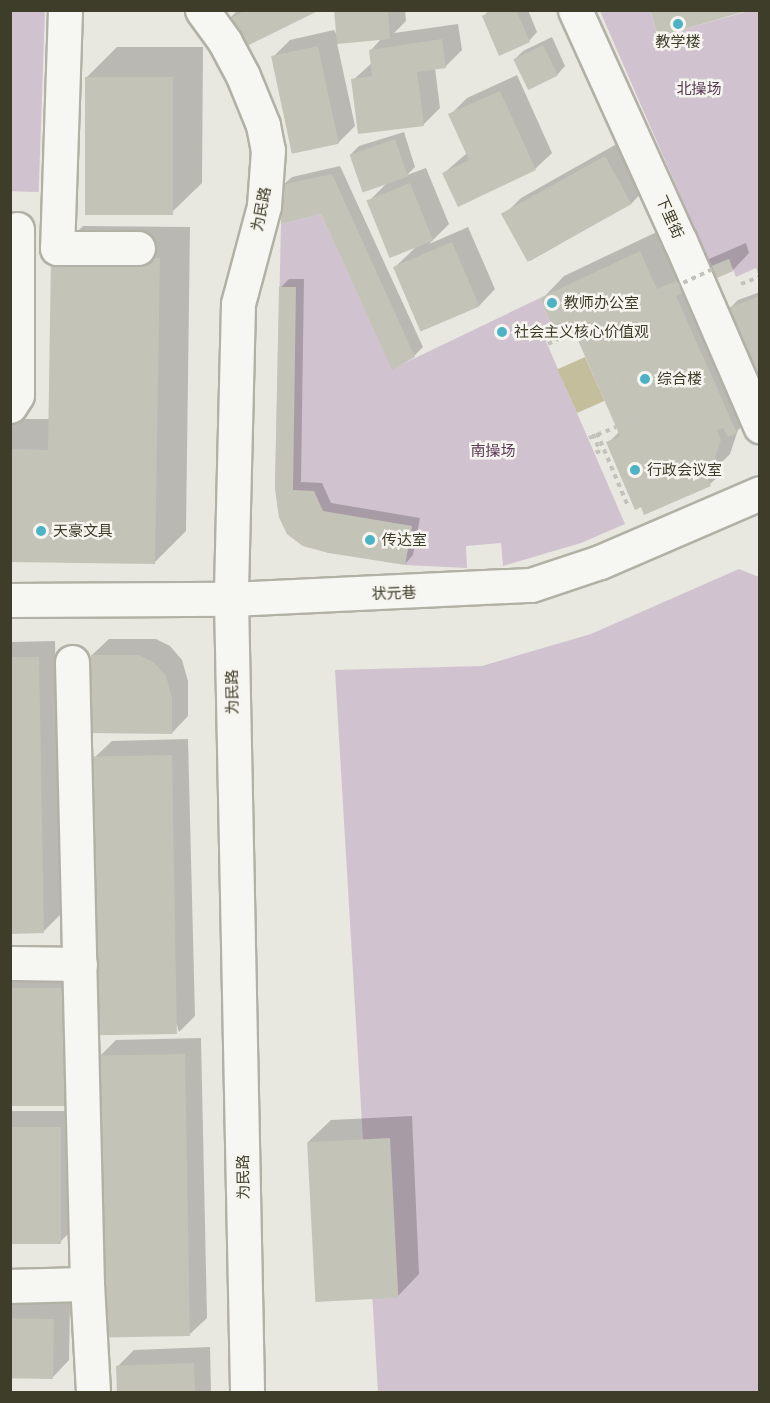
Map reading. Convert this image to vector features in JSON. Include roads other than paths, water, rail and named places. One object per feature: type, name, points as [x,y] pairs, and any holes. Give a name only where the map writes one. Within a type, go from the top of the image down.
[{"type":"street","points":[[65,10],[57,248],[138,248]]},
{"type":"street","name":"为民路","points":[[202,10],[225,42],[243,76],[263,125],[268,150],[264,206],[238,304],[231,599],[247,1392]]},
{"type":"street","name":"下里街","points":[[575,10],[681,241],[759,426]]},
{"type":"street","points":[[10,406],[17,395],[14,229],[58,230]]},
{"type":"street","name":"状元巷","points":[[10,600],[231,599],[428,579],[531,585],[600,562],[759,493]]},
{"type":"street","points":[[72,662],[87,1284],[93,1392]]},
{"type":"street","points":[[10,963],[80,964]]},
{"type":"street","points":[[10,1286],[87,1284]]},
{"type":"place","name":"教学楼","points":[[678,24]]},
{"type":"place","name":"教师办公室","points":[[552,303]]},
{"type":"place","name":"社会主义核心价值观","points":[[502,332]]},
{"type":"place","name":"综合楼","points":[[645,379]]},
{"type":"place","name":"行政会议室","points":[[635,470]]},
{"type":"place","name":"天豪文具","points":[[41,531]]},
{"type":"place","name":"传达室","points":[[370,540]]},
{"type":"park label","name":"北操场","points":[[699,89]]},
{"type":"park label","name":"南操场","points":[[493,451]]}]
